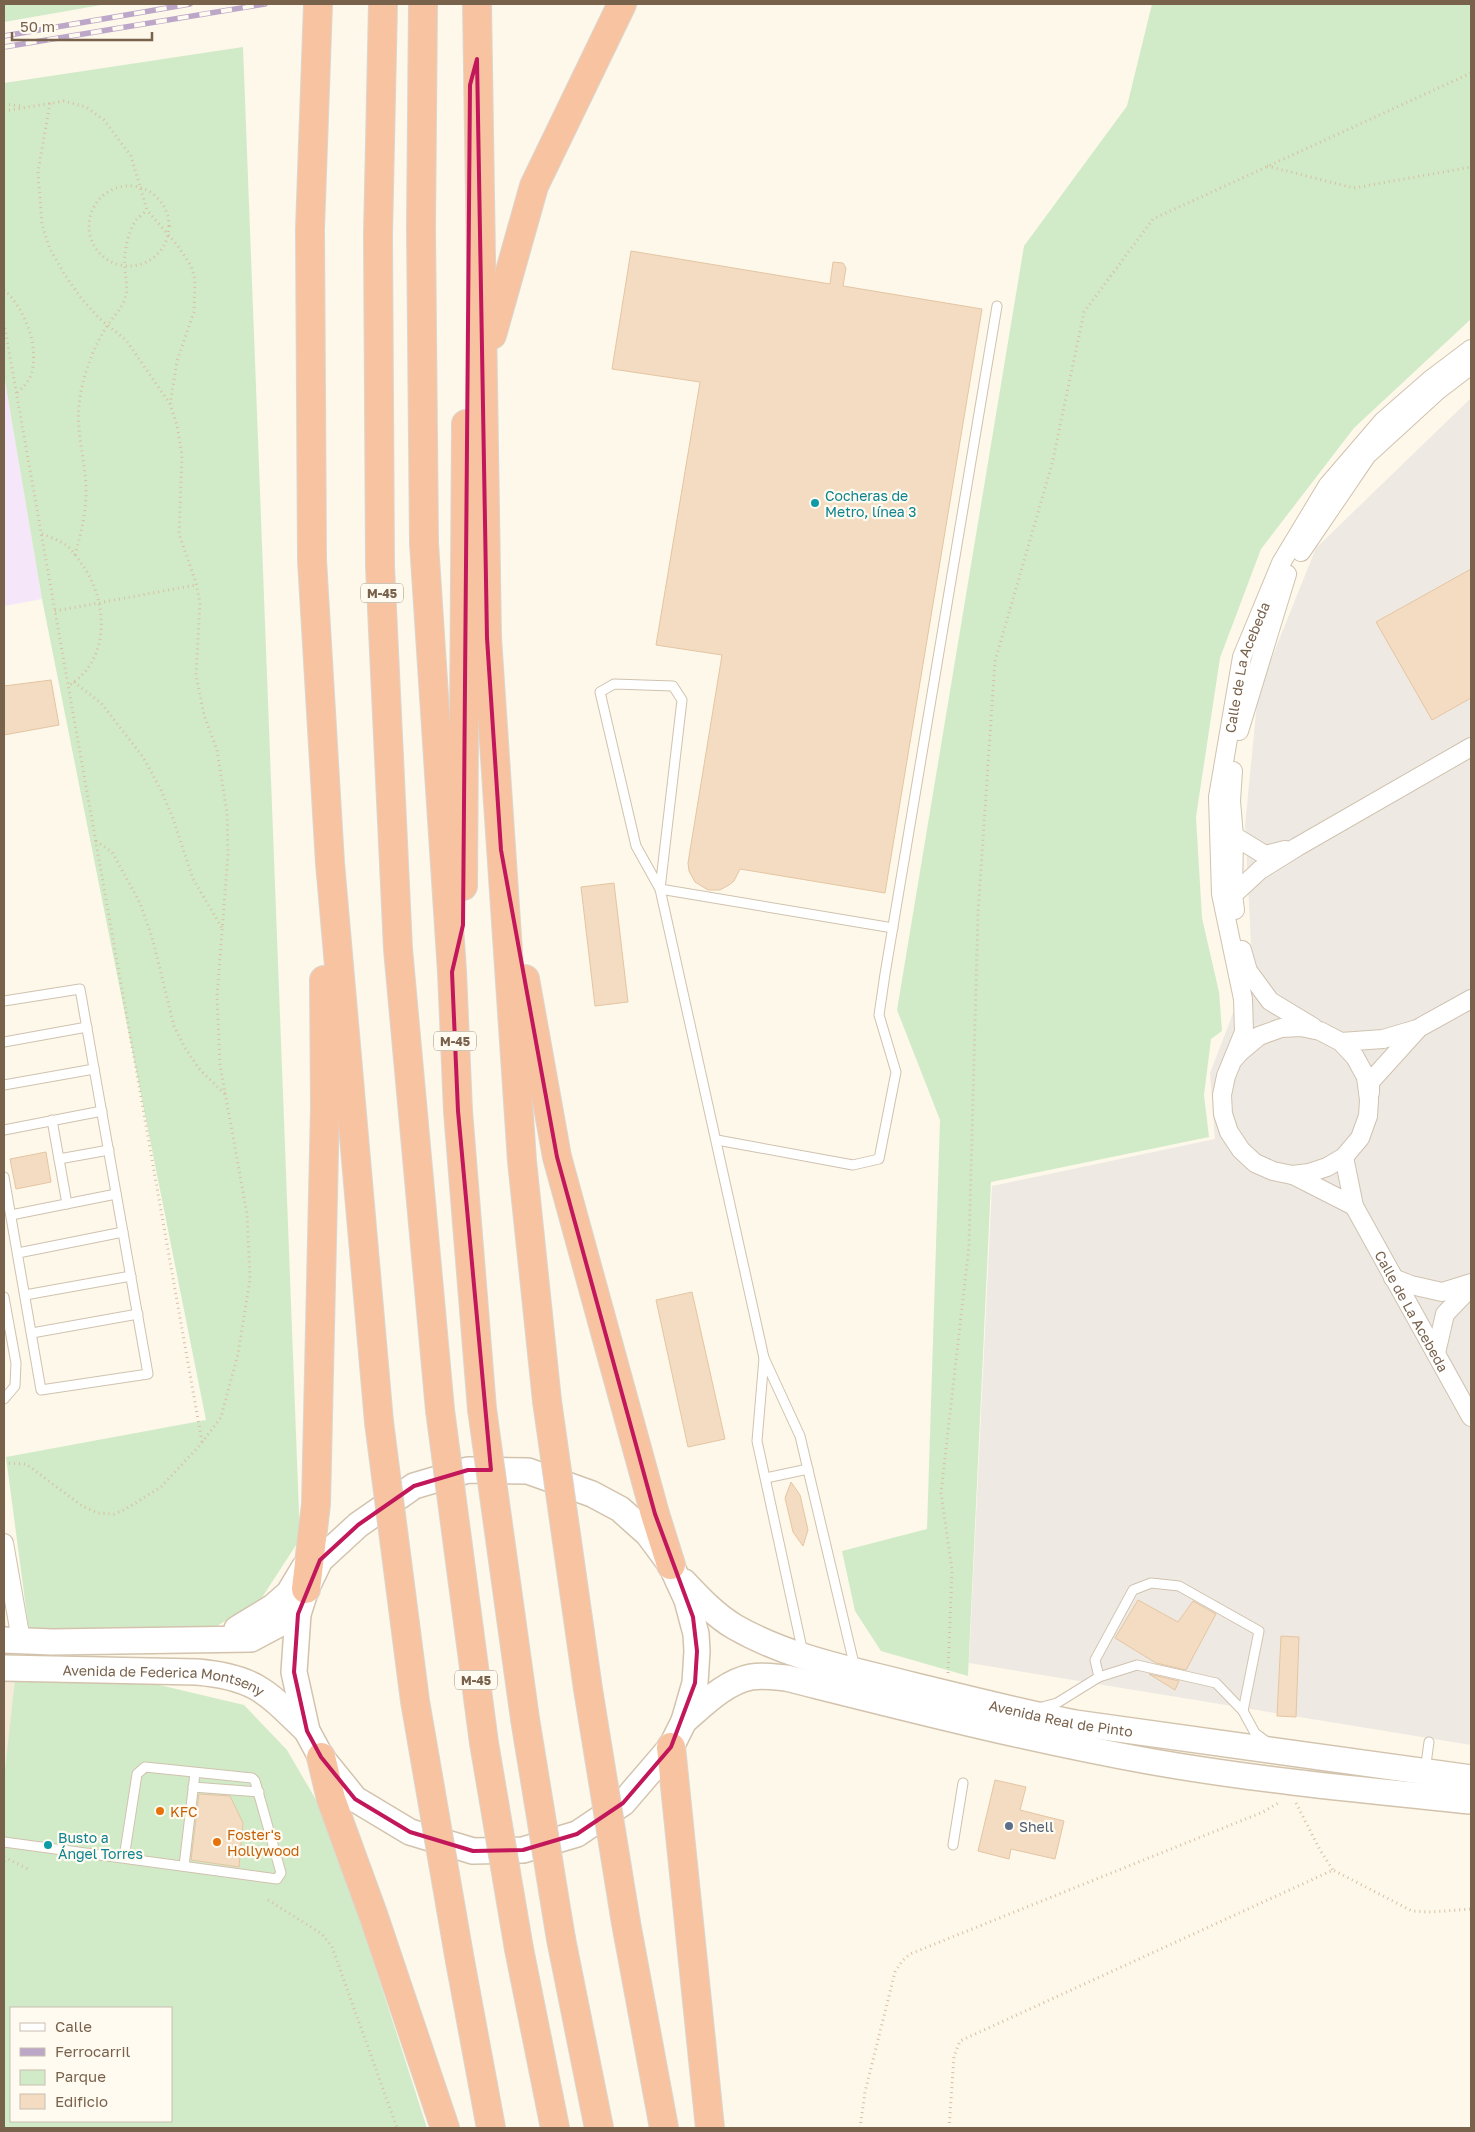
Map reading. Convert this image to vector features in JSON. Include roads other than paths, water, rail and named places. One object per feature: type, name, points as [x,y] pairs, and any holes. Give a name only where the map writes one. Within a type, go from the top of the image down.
[{"type":"highway","points":[[310,4],[316,60]]},
{"type":"highway","points":[[318,4],[310,229],[312,560],[330,863],[380,1422],[415,1700],[491,2128]]},
{"type":"highway","points":[[483,368],[534,186],[622,4]]},
{"type":"highway","name":"M-45","points":[[382,8],[378,235],[380,566],[398,949],[440,1410],[484,1743],[519,1949],[554,2128]]},
{"type":"highway","name":"M-45","points":[[423,15],[421,237],[424,543],[452,972],[458,1111],[482,1409],[525,1719],[561,1939],[599,2128]]},
{"type":"highway","points":[[477,15],[487,638],[522,1161],[547,1401],[588,1689],[626,1923],[664,2128]]},
{"type":"highway","points":[[452,972],[463,925],[464,554],[470,85],[478,59]]},
{"type":"highway","points":[[501,850],[557,1157],[655,1514],[674,1571]]},
{"type":"highway","points":[[302,1601],[316,1504],[325,1107],[324,941],[330,863]]},
{"type":"highway","points":[[671,1747],[710,2128]]},
{"type":"highway","points":[[321,1757],[331,1799],[374,1917],[445,2128]]},
{"type":"highway","points":[[477,2056],[501,2128]]},
{"type":"main road","points":[[468,1470],[528,1471],[592,1494],[620,1509],[634,1520],[654,1541],[674,1571],[693,1618],[698,1651],[695,1683],[684,1721],[671,1747],[623,1803],[577,1834],[523,1850],[473,1851],[410,1832],[355,1799],[321,1757],[307,1731],[294,1672],[302,1601],[320,1560],[358,1525],[414,1486],[468,1470]]},
{"type":"main road","points":[[214,1641],[273,1607],[289,1593],[309,1560]]},
{"type":"main road","name":"Avenida Real de Pinto","points":[[674,1571],[705,1604],[734,1626],[779,1648],[856,1671],[1022,1713],[1075,1723],[1471,1778]]},
{"type":"main road","name":"Avenida de Federica Montseny","points":[[12,1640],[52,1642],[251,1639],[302,1601]]},
{"type":"main road","name":"Avenida de Federica Montseny","points":[[4,1668],[223,1674],[253,1684],[271,1696],[307,1731]]},
{"type":"main road","name":"Avenida Real de Pinto","points":[[684,1721],[725,1689],[742,1680],[754,1677],[778,1677],[1047,1742],[1298,1790],[1471,1801]]},
{"type":"street","name":"Calle de La Acebeda","points":[[1234,1060],[1244,1032],[1243,999],[1221,894],[1218,797],[1242,657],[1281,563],[1328,485],[1383,421],[1430,380],[1471,349]]},
{"type":"street","name":"Calle de La Acebeda","points":[[1320,1031],[1270,1001],[1248,971],[1241,948],[1232,895],[1234,836],[1231,800],[1236,740],[1289,568],[1367,455],[1437,391],[1471,365]]},
{"type":"street","points":[[1232,895],[1260,870],[1297,847],[1471,747]]},
{"type":"street","points":[[1234,836],[1265,855],[1297,847]]},
{"type":"street","points":[[1341,1042],[1383,1039],[1417,1029],[1471,999]]},
{"type":"street","points":[[1354,1206],[1292,1175],[1273,1171],[1255,1163],[1241,1150],[1229,1132],[1223,1114],[1222,1096],[1226,1076],[1240,1052],[1259,1036],[1281,1028],[1301,1027],[1320,1031],[1341,1042],[1355,1057],[1366,1077],[1369,1098]]},
{"type":"street","points":[[1292,1175],[1309,1174],[1328,1168],[1344,1157],[1360,1138],[1368,1116],[1370,1082],[1417,1029]]},
{"type":"street","name":"Calle de La Acebeda","points":[[1344,1157],[1354,1206],[1471,1417]]},
{"type":"street","points":[[1394,1278],[1411,1285],[1442,1292],[1471,1285]]},
{"type":"street","points":[[1436,1353],[1445,1314],[1471,1285]]},
{"type":"street","points":[[4,1544],[12,1640]]},
{"type":"lane","points":[[717,1140],[853,1165],[879,1159],[896,1072],[879,1015],[997,306]]},
{"type":"lane","points":[[660,889],[682,700],[673,686],[614,684],[600,692],[636,846],[660,889],[764,1358],[800,1436],[856,1671]]},
{"type":"lane","points":[[660,889],[893,928]]},
{"type":"lane","points":[[4,1001],[80,990],[148,1374],[41,1390],[4,1177]]},
{"type":"lane","points":[[4,1042],[87,1027]]},
{"type":"lane","points":[[4,1085],[94,1069]]},
{"type":"lane","points":[[4,1130],[102,1111]]},
{"type":"lane","points":[[52,1120],[67,1204]]},
{"type":"lane","points":[[59,1160],[109,1150]]},
{"type":"lane","points":[[11,1215],[116,1194]]},
{"type":"lane","points":[[18,1253],[123,1232]]},
{"type":"lane","points":[[25,1295],[131,1276]]},
{"type":"lane","points":[[4,1297],[16,1363],[15,1386],[4,1399]]},
{"type":"lane","points":[[32,1333],[138,1314]]},
{"type":"lane","points":[[764,1358],[757,1441],[803,1656]]},
{"type":"lane","points":[[766,1478],[808,1469]]},
{"type":"lane","points":[[1099,1677],[1095,1660],[1133,1590],[1151,1583],[1179,1586],[1259,1631],[1243,1711]]},
{"type":"lane","points":[[1022,1713],[1057,1703],[1099,1677],[1137,1665],[1216,1683],[1243,1711],[1255,1733],[1282,1752]]},
{"type":"lane","points":[[1425,1772],[1429,1742]]},
{"type":"lane","points":[[4,1842],[277,1879],[282,1873],[260,1792],[252,1778],[145,1767],[140,1769],[137,1774],[124,1858]]},
{"type":"lane","points":[[184,1866],[195,1773]]},
{"type":"lane","points":[[953,1845],[963,1783]]},
{"type":"lane","points":[[193,1787],[260,1792]]},
{"type":"railway","points":[[4,36],[190,4]]},
{"type":"railway","points":[[4,47],[265,4]]},
{"type":"place","name":"Cocheras de Metro, línea 3","points":[[815,503]]},
{"type":"place","name":"KFC","points":[[160,1811]]},
{"type":"place","name":"Shell","points":[[1009,1826]]},
{"type":"place","name":"Foster's Hollywood","points":[[217,1842]]},
{"type":"place","name":"Busto a Ángel Torres","points":[[48,1845]]}]
